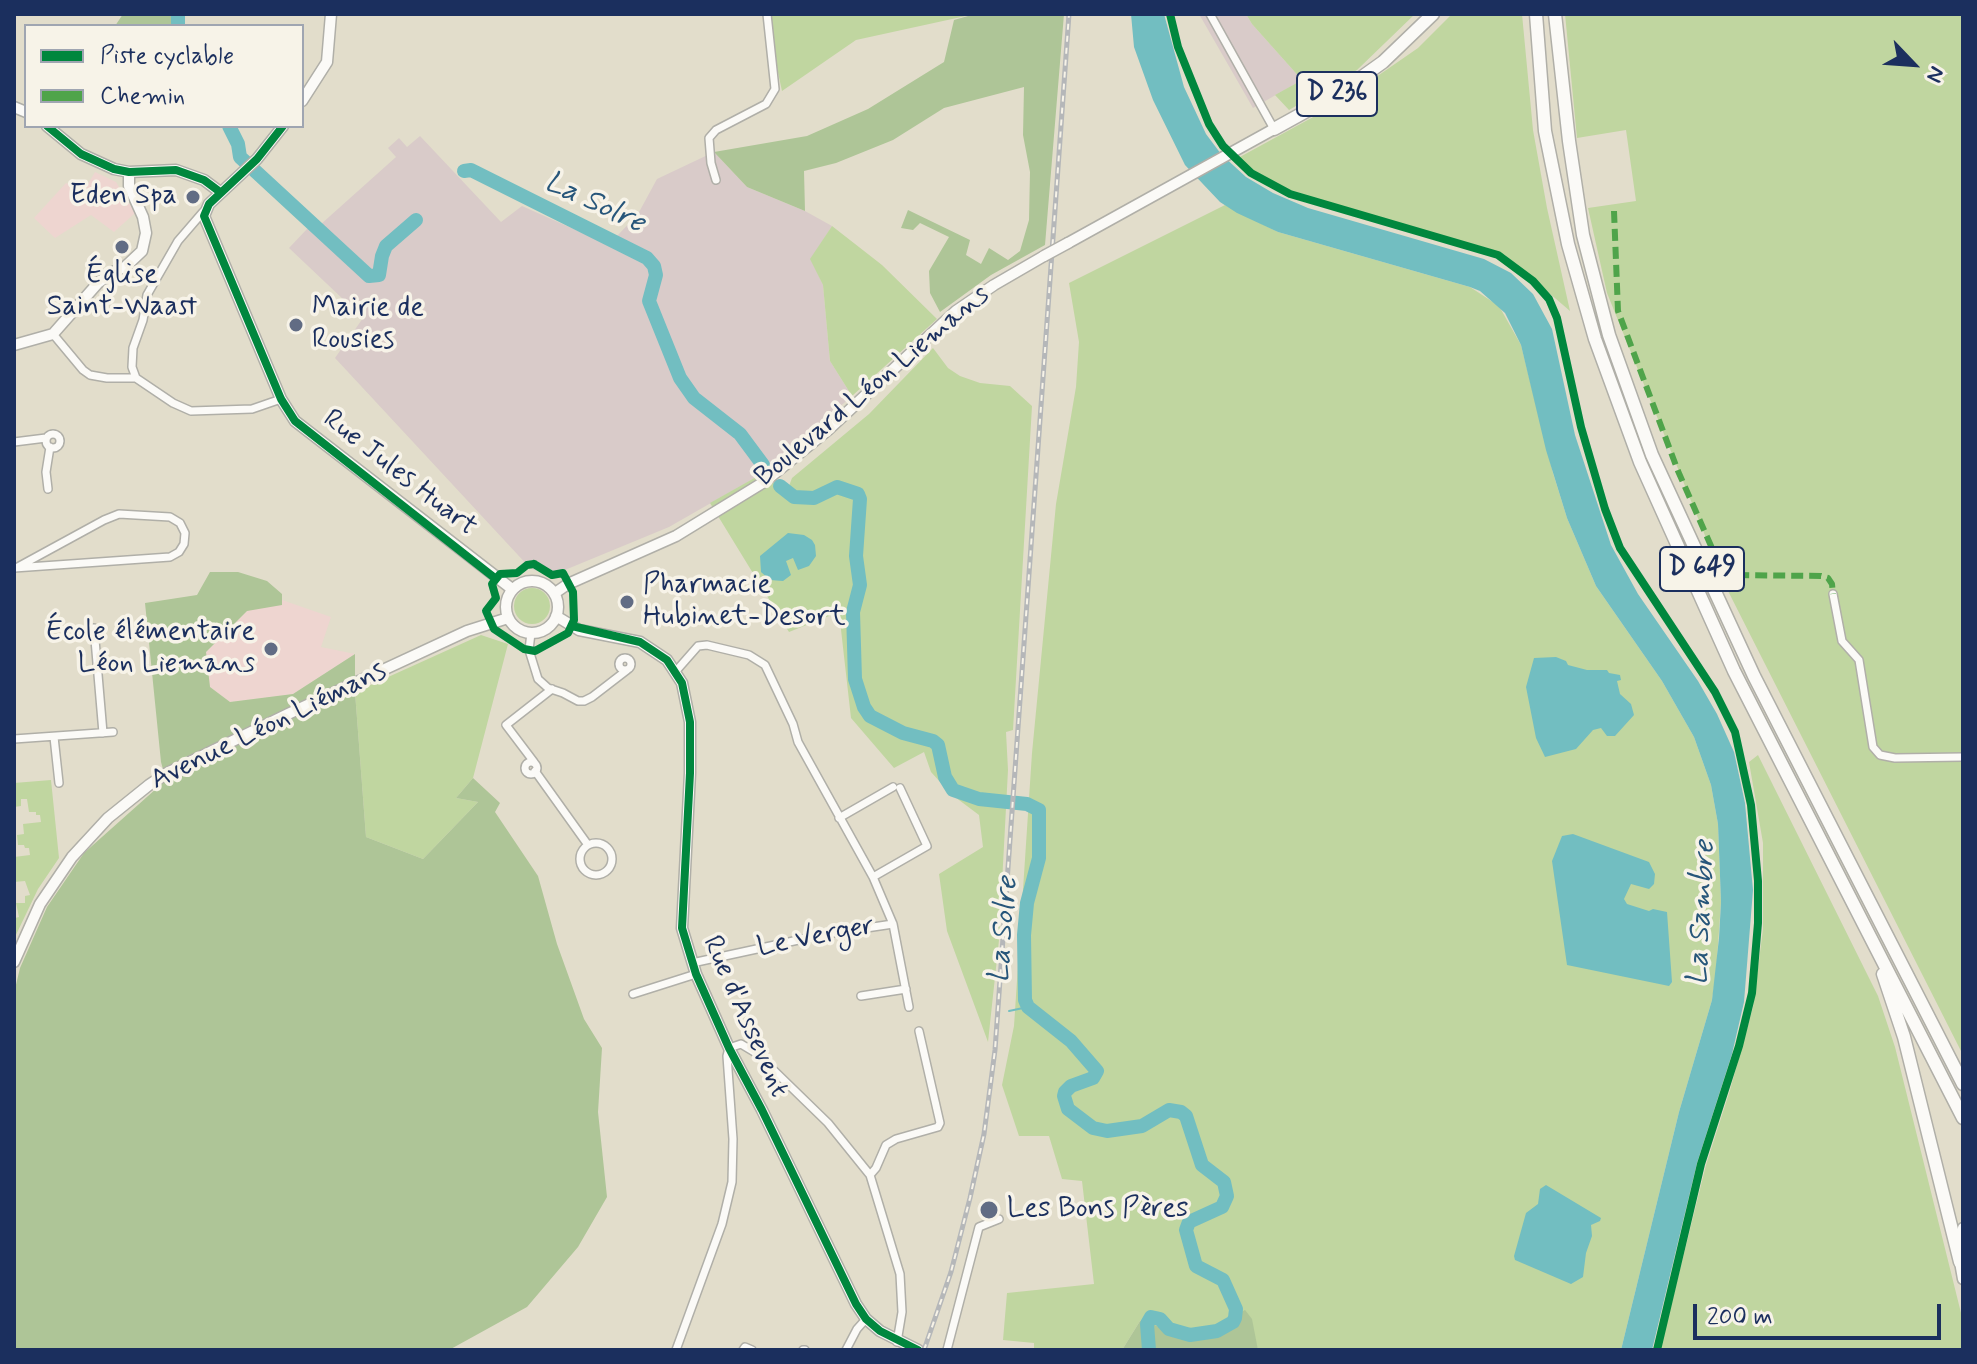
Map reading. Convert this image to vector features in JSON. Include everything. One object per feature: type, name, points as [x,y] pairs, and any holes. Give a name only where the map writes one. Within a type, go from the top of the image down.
[{"type":"highway","name":"Boulevard Léon Liemans","points":[[1274,129],[1341,92],[1395,52],[1433,14]]},
{"type":"highway","name":"D 649","points":[[1536,14],[1545,131],[1568,244],[1580,293],[1645,475],[1728,658],[1963,1118]]},
{"type":"highway","name":"D 649","points":[[1555,14],[1583,235],[1609,335],[1652,455],[1754,676],[1963,1084]]},
{"type":"highway","points":[[1867,929],[1904,1037],[1960,1262]]},
{"type":"street","points":[[304,98],[329,56],[331,14]]},
{"type":"street","points":[[716,180],[709,138],[716,130],[766,104],[775,89],[767,14]]},
{"type":"street","points":[[1210,14],[1274,129]]},
{"type":"street","points":[[50,128],[89,158],[129,172],[176,170],[204,180],[220,192]]},
{"type":"street","points":[[136,378],[133,348],[143,320],[147,295],[168,256],[220,192],[257,159],[282,128]]},
{"type":"street","name":"Boulevard Léon Liemans","points":[[555,593],[568,584],[676,536],[764,482],[828,430],[956,311],[994,285],[1274,129]]},
{"type":"street","points":[[14,345],[53,334],[98,283],[125,267],[142,251],[146,233],[143,217],[129,186],[129,172]]},
{"type":"street","name":"Rue Jules Huart","points":[[205,210],[205,222],[281,399],[295,421],[512,589]]},
{"type":"street","points":[[53,334],[90,375],[136,378],[173,403],[191,411],[252,409],[281,399]]},
{"type":"street","points":[[14,442],[46,438],[51,434],[59,438],[58,444],[50,447]]},
{"type":"street","points":[[46,438],[50,447],[46,472],[48,489]]},
{"type":"street","points":[[119,514],[170,517],[180,523],[185,533],[179,552],[170,557],[15,568],[119,514]]},
{"type":"street","points":[[535,580],[546,584],[555,593],[558,602],[556,616],[545,630],[531,633],[517,628],[508,618],[505,604],[512,589],[522,582],[535,580]]},
{"type":"street","points":[[1833,594],[1842,641],[1859,660],[1873,747],[1880,755],[1895,758],[1963,757]]},
{"type":"street","points":[[556,616],[579,630],[640,642],[657,652],[676,671]]},
{"type":"street","name":"Avenue Léon Liémans","points":[[14,962],[18,947],[40,904],[72,857],[108,818],[149,785],[211,751],[467,631],[508,618]]},
{"type":"street","points":[[94,628],[103,733]]},
{"type":"street","points":[[531,633],[529,650],[533,668],[543,685],[578,701],[584,701],[627,670]]},
{"type":"street","name":"Le Verger","points":[[676,671],[698,646],[707,645],[749,655],[765,665],[793,724],[798,742],[873,877],[893,924],[909,1007]]},
{"type":"street","name":"Rue d'Assevent","points":[[676,671],[687,698],[690,722],[690,784],[682,928],[694,968],[729,1048],[846,1287],[866,1319],[897,1342],[916,1349]]},
{"type":"street","points":[[552,689],[506,725],[537,766],[535,771],[588,845]]},
{"type":"street","points":[[14,739],[113,732]]},
{"type":"street","points":[[54,737],[59,783]]},
{"type":"street","name":"Le Verger","points":[[839,818],[896,788],[927,846],[873,877]]},
{"type":"street","points":[[588,845],[603,845],[611,854],[610,867],[603,873],[593,875],[582,867],[581,852],[588,845]]},
{"type":"street","name":"Le Verger","points":[[633,994],[694,968],[826,934],[893,924]]},
{"type":"street","points":[[861,996],[906,989]]},
{"type":"street","points":[[870,1175],[886,1145],[938,1127],[940,1123],[919,1031]]},
{"type":"street","points":[[676,1350],[722,1224],[732,1182],[734,1167],[727,1072],[729,1048],[741,1044],[756,1053],[828,1123],[870,1175],[898,1265],[902,1312],[897,1342]]},
{"type":"street","points":[[947,1350],[979,1227],[999,1219]]},
{"type":"street","points":[[1963,1228],[1960,1262],[1963,1279]]},
{"type":"street","points":[[846,1350],[866,1319]]},
{"type":"street","points":[[743,1350],[745,1347],[752,1350]]},
{"type":"shaded area","points":[[1199,14],[1246,14],[1302,80],[1253,108]]},
{"type":"shaded area","points":[[420,136],[501,222],[522,206],[605,243],[618,235],[638,214],[657,179],[714,152],[747,187],[832,226],[811,259],[823,285],[830,361],[852,396],[765,472],[669,527],[560,572],[549,575],[531,569],[335,358],[363,318],[289,248],[307,229],[320,225],[396,157],[388,148],[399,138],[407,147]]},
{"type":"shaded area","points":[[95,172],[116,182],[135,213],[114,232],[91,215],[55,238],[34,218],[66,183],[73,186],[75,183],[79,186],[88,184]]},
{"type":"shaded area","name":"École élémentaire Léon Liemans","points":[[282,600],[331,617],[321,647],[355,654],[293,694],[230,702],[210,687],[206,652],[247,611]]},
{"type":"green space","points":[[123,14],[182,14],[183,24],[116,24]]},
{"type":"green space","points":[[770,14],[975,14],[856,40],[782,91],[771,40]]},
{"type":"green space","points":[[975,14],[1064,14],[1045,245],[991,275],[940,312],[930,293],[929,271],[949,237],[920,223],[913,230],[901,228],[908,210],[970,240],[966,255],[981,264],[989,248],[1008,260],[1020,251],[1029,220],[1030,172],[1023,135],[1024,87],[944,108],[893,140],[836,163],[804,171],[805,211],[747,187],[714,152],[807,136],[868,109],[944,62],[954,20]]},
{"type":"green space","points":[[1246,14],[1415,14],[1357,70],[1289,110],[1275,95],[1302,80]]},
{"type":"green space","points":[[1452,14],[1522,14],[1533,130],[1570,311],[1505,255],[1369,217],[1285,189],[1254,172],[1238,158],[1337,104],[1418,48]]},
{"type":"green space","points":[[1565,14],[1963,14],[1963,1055],[1725,585],[1607,293],[1588,208],[1636,201],[1626,130],[1577,138]]},
{"type":"green space","points":[[1225,205],[1278,232],[1470,287],[1499,306],[1521,345],[1567,518],[1596,586],[1662,681],[1694,737],[1711,785],[1718,824],[1721,902],[1712,1000],[1679,1112],[1621,1350],[1258,1350],[1255,1340],[1236,1319],[1223,1330],[1190,1336],[1168,1332],[1144,1319],[1122,1350],[1034,1350],[1034,1343],[1003,1340],[1007,1293],[1094,1284],[1082,1181],[1062,1179],[1049,1136],[1019,1136],[1002,1085],[1014,1026],[1032,753],[1056,504],[1076,387],[1079,342],[1069,283]]},
{"type":"green space","points":[[832,226],[882,265],[937,319],[852,396],[830,361],[823,285],[810,259]]},
{"type":"green space","points":[[933,348],[948,368],[960,376],[980,383],[1010,386],[1032,406],[1013,730],[1006,732],[1008,770],[999,940],[988,1042],[947,931],[939,874],[983,847],[979,815],[951,794],[931,772],[924,752],[894,768],[851,718],[839,612],[789,632],[710,503],[765,472],[785,497],[792,478],[869,414]]},
{"type":"green space","points":[[210,572],[238,572],[267,581],[282,594],[282,605],[247,611],[206,652],[210,687],[230,702],[293,694],[355,654],[366,837],[423,859],[478,802],[456,798],[473,778],[500,803],[495,812],[538,876],[557,944],[584,1019],[602,1048],[598,1112],[607,1197],[578,1247],[527,1307],[449,1350],[14,1350],[14,993],[20,968],[47,907],[84,853],[166,780],[161,762],[145,603],[197,595]]},
{"type":"green space","points":[[532,588],[545,593],[550,606],[545,619],[532,624],[519,619],[514,606],[519,593]]},
{"type":"green space","points":[[481,635],[508,644],[473,778],[456,798],[478,802],[423,859],[366,837],[355,692]]},
{"type":"green space","points":[[1758,755],[1878,996],[1895,1047],[1963,1321],[1963,1350],[1660,1350],[1706,1165],[1753,1007],[1763,929],[1763,843],[1749,762]]},
{"type":"green space","points":[[51,780],[59,858],[38,889],[14,939],[15,918],[19,917],[16,903],[25,903],[25,896],[30,895],[25,881],[14,882],[14,857],[30,855],[29,848],[18,845],[17,835],[24,834],[23,824],[41,822],[40,815],[29,812],[27,799],[21,799],[21,806],[14,807],[14,783]]},
{"type":"green space","points":[[1245,1310],[1252,1319],[1258,1350],[1122,1350],[1144,1319],[1168,1332],[1202,1336],[1223,1330]]},
{"type":"water","points":[[1131,14],[1164,14],[1184,87],[1206,134],[1221,154],[1246,177],[1308,208],[1484,259],[1511,273],[1533,294],[1552,329],[1575,435],[1611,545],[1638,594],[1698,681],[1734,752],[1745,803],[1753,890],[1744,1002],[1732,1054],[1697,1163],[1652,1350],[1621,1350],[1679,1112],[1712,1000],[1719,938],[1718,824],[1711,785],[1694,737],[1662,681],[1596,586],[1567,518],[1546,450],[1521,345],[1505,313],[1480,291],[1470,287],[1278,232],[1220,202],[1185,165],[1153,100],[1134,47]]},
{"type":"water","points":[[788,533],[804,535],[812,540],[816,556],[809,566],[798,570],[793,558],[786,561],[791,575],[783,581],[770,580],[761,572],[760,556]]},
{"type":"water","points":[[1556,657],[1568,665],[1587,670],[1607,670],[1620,675],[1621,680],[1617,681],[1620,694],[1631,704],[1634,715],[1615,736],[1607,736],[1601,728],[1593,730],[1576,749],[1545,757],[1536,738],[1526,687],[1534,658]]},
{"type":"water","points":[[1573,834],[1649,862],[1655,874],[1654,884],[1649,889],[1631,884],[1624,899],[1627,904],[1649,911],[1667,912],[1672,982],[1669,986],[1567,965],[1552,861],[1562,836]]},
{"type":"water","points":[[1546,1185],[1601,1218],[1591,1225],[1592,1236],[1583,1277],[1571,1284],[1515,1260],[1526,1213],[1538,1204],[1540,1189]]},
{"type":"waterway","name":"La Solre","points":[[178,14],[178,24]]},
{"type":"waterway","name":"La Solre","points":[[230,128],[240,157],[369,276],[379,275],[386,246],[416,220]]},
{"type":"waterway","name":"La Solre","points":[[464,171],[471,170],[647,258],[654,266],[656,275],[649,301],[680,378],[694,398],[740,434],[763,465]]},
{"type":"waterway","name":"La Solre","points":[[780,486],[794,497],[814,498],[837,487],[858,494],[860,499],[856,556],[860,585],[853,612],[855,679],[870,716],[903,733],[938,745],[945,777],[953,790],[979,799],[1027,804],[1039,810],[1039,858],[1027,903],[1024,935],[1025,1000],[1028,1007],[1071,1041],[1097,1071],[1093,1078],[1071,1086],[1065,1092],[1068,1109],[1093,1128],[1107,1131],[1142,1126],[1169,1110],[1181,1112],[1186,1116],[1202,1165],[1224,1182],[1227,1196],[1222,1207],[1189,1222],[1186,1230],[1196,1266],[1223,1280],[1236,1309],[1235,1318],[1217,1331],[1190,1335],[1169,1329],[1160,1319],[1151,1317],[1147,1324],[1149,1350]]},
{"type":"waterway","points":[[1009,1011],[1028,1007]]},
{"type":"railway","points":[[924,1350],[951,1272],[970,1198],[984,1134],[995,1050],[1069,14]]},
{"type":"marked path","points":[[1614,211],[1618,311],[1678,471],[1719,564],[1730,575],[1821,576],[1828,578],[1833,594]]},
{"type":"cycle path","points":[[1170,14],[1178,47],[1209,124],[1223,146],[1251,173],[1290,194],[1498,255],[1533,281],[1549,299],[1557,318],[1581,427],[1620,548],[1715,692],[1735,732],[1751,805],[1758,881],[1752,993],[1739,1046],[1701,1164],[1657,1350]]},
{"type":"cycle path","points":[[49,128],[81,154],[114,169],[129,172],[176,170],[204,180],[220,192]]},
{"type":"cycle path","points":[[281,128],[257,159],[209,204],[204,216],[281,399],[295,421],[496,579]]},
{"type":"cycle path","points":[[534,564],[552,575],[563,573],[573,592],[574,620],[568,633],[535,651],[524,649],[494,629],[486,611],[496,598],[492,584],[500,574],[517,573],[534,564]]},
{"type":"cycle path","points":[[572,626],[640,642],[667,660],[682,683],[690,722],[682,928],[696,974],[729,1048],[856,1304],[866,1319],[880,1331],[918,1350]]},
{"type":"place","name":"Eden Spa","points":[[193,197]]},
{"type":"place","name":"Église Saint-Waast","points":[[122,247]]},
{"type":"place","name":"Mairie de Rousies","points":[[296,325]]},
{"type":"place","name":"Pharmacie Hubinet-Desort","points":[[627,602]]},
{"type":"place","name":"École élémentaire Léon Liemans","points":[[271,649]]},
{"type":"place","name":"Les Bons Pères","points":[[989,1210]]},
{"type":"water label","name":"La Sambre","points":[[1703,913]]}]
